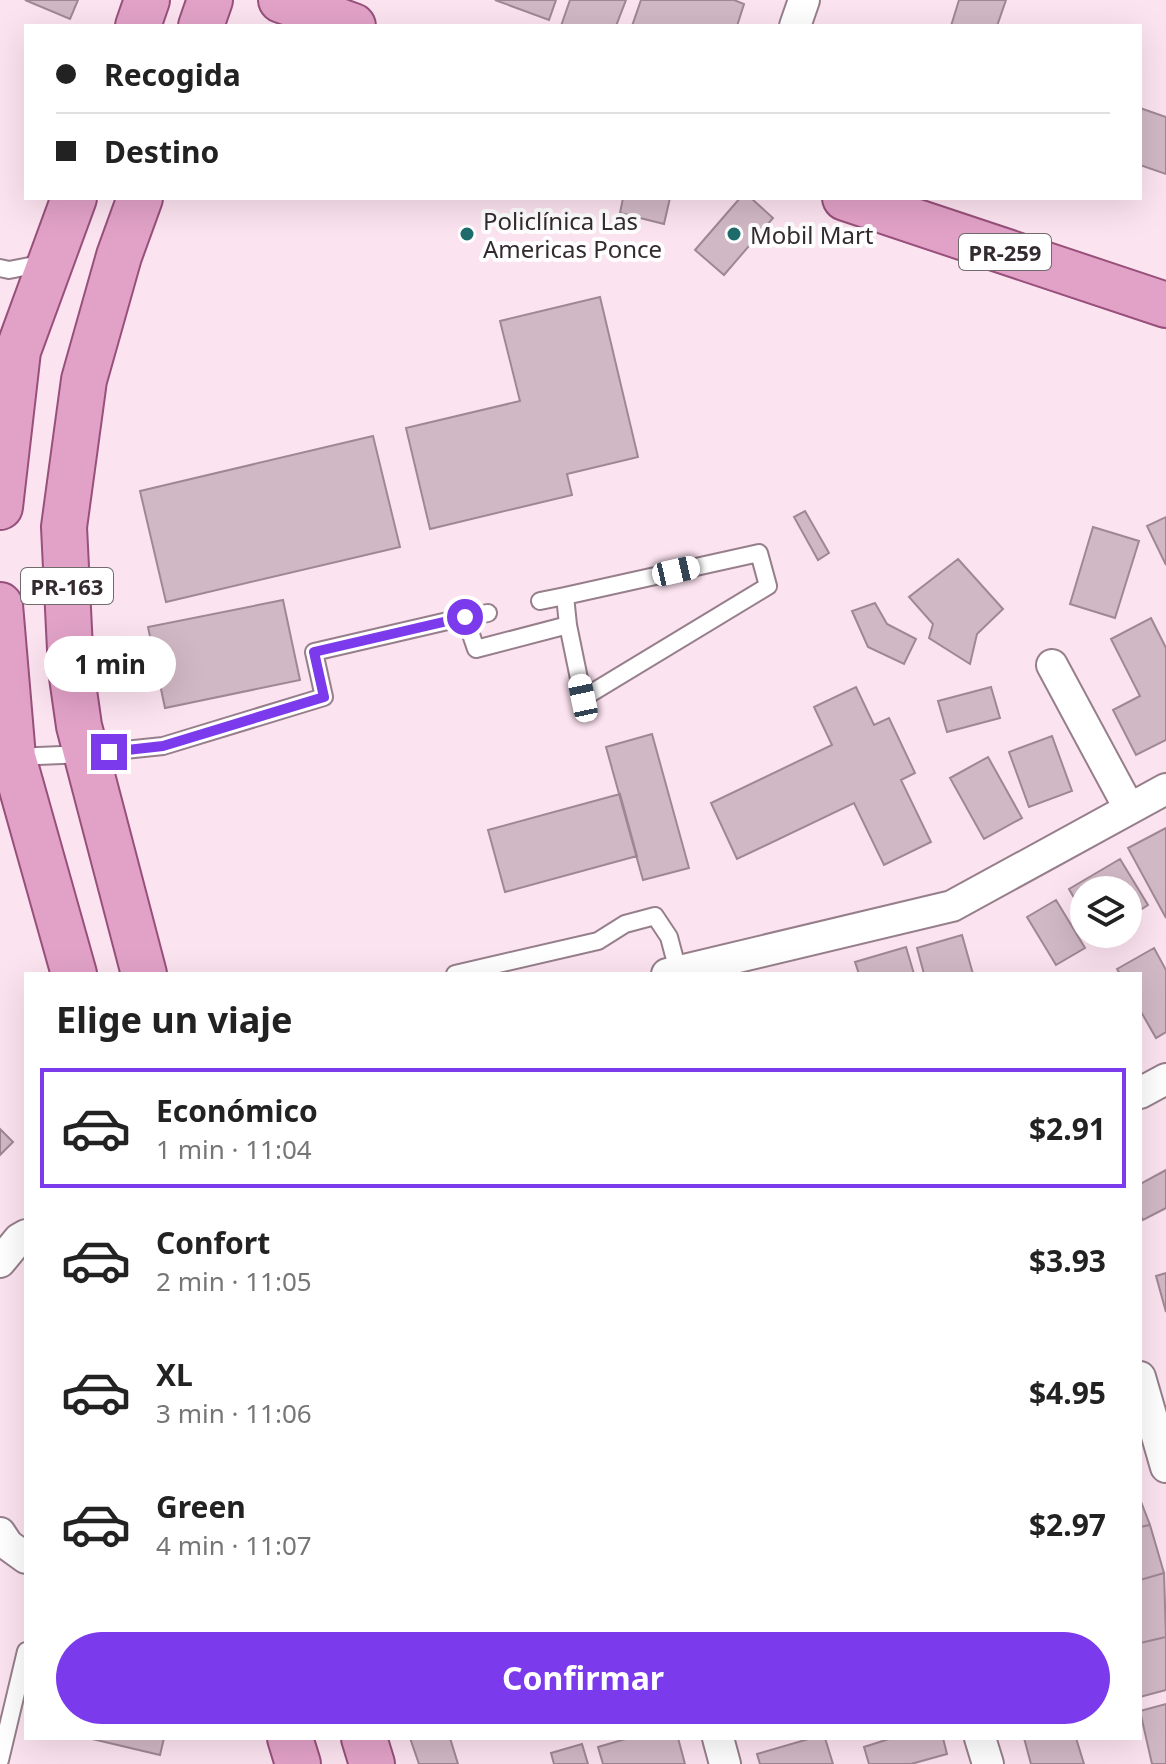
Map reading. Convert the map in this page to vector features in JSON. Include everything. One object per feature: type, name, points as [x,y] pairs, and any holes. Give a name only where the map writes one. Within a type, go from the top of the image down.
[{"type":"main road","points":[[139,24],[147,0]]},
{"type":"main road","points":[[202,24],[210,0]]},
{"type":"main road","points":[[281,0],[347,24]]},
{"type":"main road","points":[[0,507],[18,351],[73,200]]},
{"type":"main road","name":"PR-163","points":[[139,200],[119,256],[84,380],[64,527],[71,670],[79,726],[143,972]]},
{"type":"main road","name":"PR-259","points":[[851,200],[1166,305]]},
{"type":"main road","name":"PR-163","points":[[0,605],[13,757],[73,972]]},
{"type":"main road","points":[[291,1740],[298,1764]]},
{"type":"main road","points":[[365,1740],[372,1764]]},
{"type":"street","points":[[796,24],[804,0]]},
{"type":"street","points":[[1052,665],[1129,808]]},
{"type":"street","points":[[682,972],[756,964],[952,906],[1166,789]]},
{"type":"street","points":[[1142,1092],[1166,1079]]},
{"type":"street","points":[[0,1262],[24,1236]]},
{"type":"street","points":[[1142,1384],[1166,1467]]},
{"type":"street","points":[[0,1533],[8,1545],[24,1557]]},
{"type":"street","points":[[719,1740],[725,1764]]},
{"type":"street","points":[[981,1740],[988,1764]]},
{"type":"lane","points":[[0,268],[9,270],[51,262]]},
{"type":"lane","points":[[540,601],[759,553],[768,586],[583,698],[565,596]]},
{"type":"lane","points":[[13,757],[163,746],[324,697],[314,652],[488,613]]},
{"type":"lane","points":[[465,617],[476,649],[568,625]]},
{"type":"lane","points":[[464,972],[598,941],[625,924],[655,916],[669,937],[673,972]]},
{"type":"lane","points":[[0,1760],[24,1659]]},
{"type":"building","points":[[25,0],[78,0],[70,19]]},
{"type":"building","points":[[495,0],[556,0],[549,20]]},
{"type":"building","points":[[570,0],[626,0],[617,24],[562,24]]},
{"type":"building","points":[[641,0],[734,0],[744,4],[738,24],[633,24]]},
{"type":"building","points":[[959,0],[1006,0],[998,24],[952,24]]},
{"type":"building","points":[[1142,109],[1166,117],[1166,174],[1142,166]]},
{"type":"building","points":[[623,200],[670,200],[664,224],[620,213]]},
{"type":"building","name":"Mobil Mart","points":[[738,200],[753,200],[773,218],[724,275],[695,250]]},
{"type":"building","points":[[600,297],[638,457],[567,474],[572,495],[430,529],[406,428],[520,401],[500,321]]},
{"type":"building","points":[[373,436],[400,547],[166,602],[140,491]]},
{"type":"building","points":[[805,511],[829,553],[818,560],[794,517]]},
{"type":"building","points":[[1166,517],[1166,565],[1147,526]]},
{"type":"building","points":[[1093,527],[1139,541],[1115,618],[1070,604]]},
{"type":"building","points":[[958,559],[1003,609],[977,634],[970,664],[929,638],[933,624],[909,597]]},
{"type":"building","points":[[283,600],[300,680],[165,708],[148,627]]},
{"type":"building","points":[[875,603],[887,624],[916,639],[904,664],[868,647],[852,611]]},
{"type":"building","points":[[1151,618],[1166,648],[1166,740],[1136,755],[1113,710],[1140,696],[1111,639]]},
{"type":"building","points":[[856,687],[874,725],[889,718],[915,773],[901,780],[931,842],[884,865],[854,803],[737,859],[711,803],[832,745],[814,707]]},
{"type":"building","points":[[991,687],[1000,718],[947,732],[938,701]]},
{"type":"building","points":[[652,734],[689,868],[643,880],[606,747]]},
{"type":"building","points":[[1052,736],[1072,791],[1029,807],[1009,752]]},
{"type":"building","points":[[988,757],[1022,818],[984,839],[950,778]]},
{"type":"building","points":[[620,794],[637,856],[505,892],[488,830]]},
{"type":"building","points":[[1166,828],[1166,918],[1128,848]]},
{"type":"building","points":[[1120,859],[1130,876],[1091,876]]},
{"type":"building","points":[[1142,895],[1148,905],[1142,909]]},
{"type":"building","points":[[1056,900],[1070,923],[1070,948],[1085,948],[1056,965],[1027,917]]},
{"type":"building","points":[[962,935],[972,972],[923,972],[917,948]]},
{"type":"building","points":[[906,947],[913,972],[858,972],[855,962]]},
{"type":"building","points":[[1154,948],[1166,970],[1166,1032],[1156,1038],[1142,1014],[1142,972],[1119,972],[1117,969]]},
{"type":"building","points":[[0,1129],[13,1142],[0,1155]]},
{"type":"building","points":[[1166,1170],[1166,1208],[1143,1220],[1142,1218],[1142,1183]]},
{"type":"building","points":[[1166,1273],[1166,1312],[1156,1276]]},
{"type":"building","points":[[1142,1504],[1150,1525],[1142,1527]]},
{"type":"building","points":[[1150,1525],[1164,1573],[1142,1579],[1142,1527]]},
{"type":"building","points":[[1164,1573],[1166,1637],[1142,1643],[1142,1579]]},
{"type":"building","points":[[1166,1637],[1166,1690],[1142,1696],[1142,1643]]},
{"type":"building","points":[[1166,1704],[1166,1764],[1152,1764],[1142,1710]]},
{"type":"building","points":[[96,1740],[164,1740],[160,1755]]},
{"type":"building","points":[[411,1740],[451,1740],[458,1764],[419,1764]]},
{"type":"building","points":[[622,1740],[679,1740],[685,1764],[603,1764],[598,1747]]},
{"type":"building","points":[[805,1740],[826,1740],[833,1764],[760,1764],[757,1754]]},
{"type":"building","points":[[886,1740],[944,1740],[947,1754],[911,1764],[869,1764],[864,1747]]},
{"type":"building","points":[[1025,1740],[1077,1740],[1084,1764],[1031,1764]]},
{"type":"building","points":[[582,1744],[588,1764],[554,1764],[551,1753]]},
{"type":"place","name":"Policlínica Las Americas Ponce","points":[[467,234]]},
{"type":"place","name":"Mobil Mart","points":[[734,234]]},
{"type":"route","points":[[109,752],[163,746],[324,697],[314,652],[465,617]]}]
